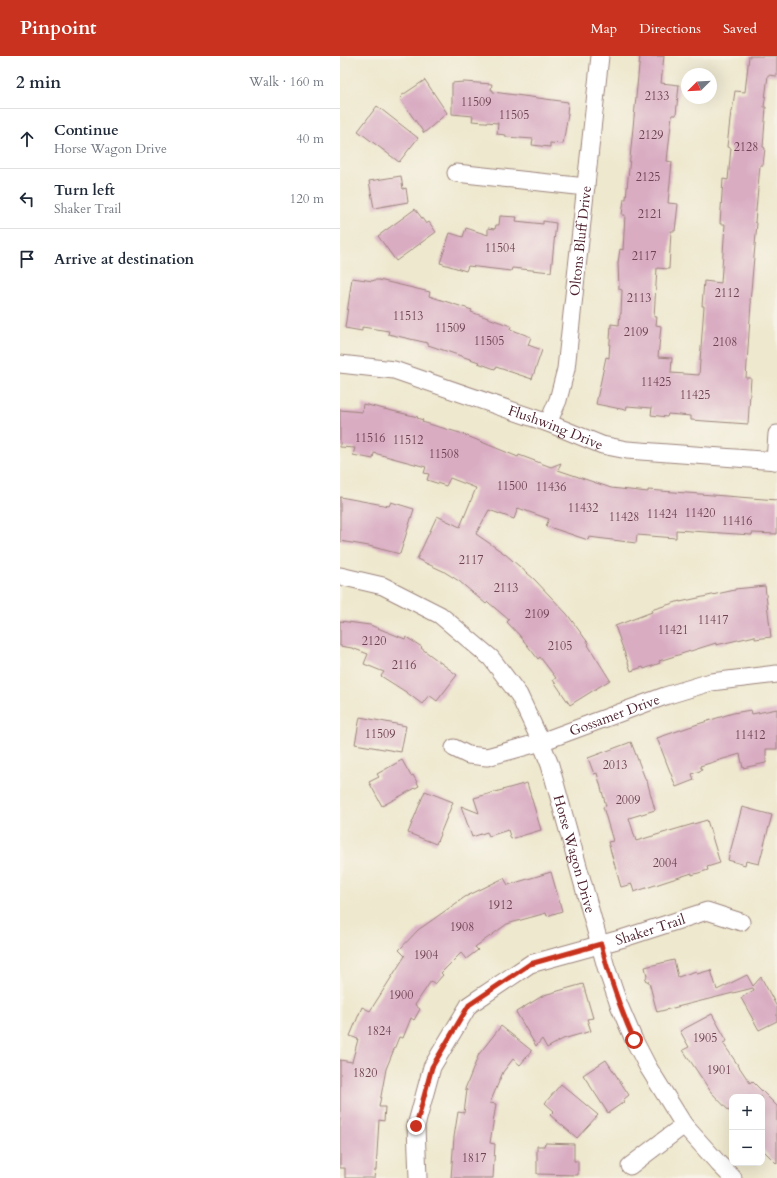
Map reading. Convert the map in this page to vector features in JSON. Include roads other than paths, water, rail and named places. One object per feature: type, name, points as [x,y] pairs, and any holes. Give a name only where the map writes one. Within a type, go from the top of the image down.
[{"type":"street","name":"Oltons Bluff Drive","points":[[548,424],[558,400],[566,369],[600,56]]},
{"type":"street","points":[[456,173],[586,187]]},
{"type":"street","name":"Flushwing Drive","points":[[340,364],[394,370],[548,424],[602,445],[627,450],[776,461]]},
{"type":"street","points":[[776,461],[777,434]]},
{"type":"street","name":"Horse Wagon Drive","points":[[340,576],[383,586],[440,615],[491,658],[519,696],[541,742],[550,765],[601,944],[606,967],[619,1005],[634,1040],[648,1067],[684,1125],[733,1178]]},
{"type":"street","name":"Gossamer Drive","points":[[454,748],[468,755],[487,757],[541,742],[666,696],[711,682],[777,674]]},
{"type":"street","name":"Shaker Trail","points":[[418,1178],[416,1126],[432,1067],[469,1005],[530,964],[624,938],[707,911],[741,922]]},
{"type":"street","points":[[630,1166],[684,1125]]}]
